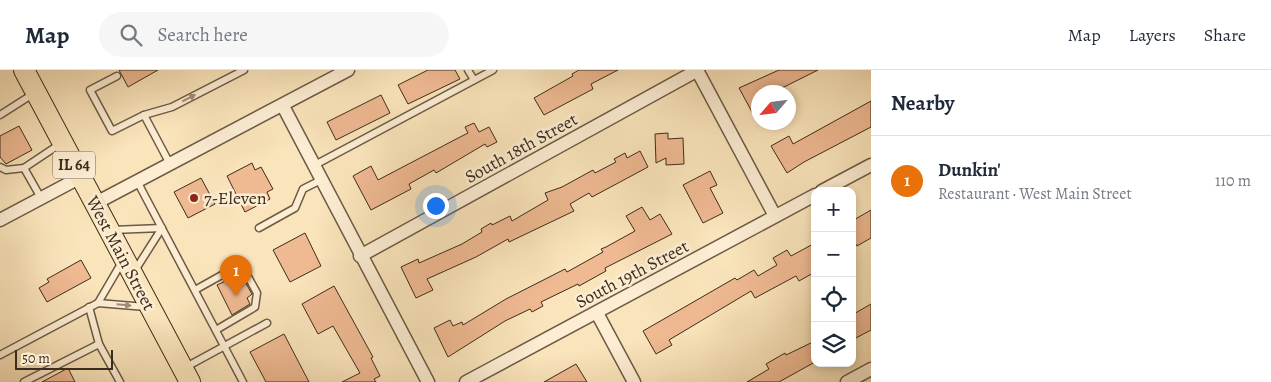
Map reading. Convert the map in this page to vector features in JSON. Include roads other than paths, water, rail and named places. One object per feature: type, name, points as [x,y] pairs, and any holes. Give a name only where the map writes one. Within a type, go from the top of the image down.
[{"type":"main road","name":"West Main Street","points":[[24,70],[186,375]]},
{"type":"street","points":[[94,204],[283,106],[348,70]]},
{"type":"street","points":[[698,70],[775,216]]},
{"type":"street","name":"South 18th Street","points":[[360,256],[698,70]]},
{"type":"street","points":[[283,106],[360,256],[428,382]]},
{"type":"street","points":[[829,187],[871,164]]},
{"type":"street","points":[[0,220],[81,178]]},
{"type":"street","name":"South 19th Street","points":[[466,382],[811,197]]},
{"type":"street","points":[[597,313],[634,382]]},
{"type":"street","points":[[847,382],[871,369]]},
{"type":"lane","points":[[117,76],[90,90],[112,132],[144,115],[172,107],[244,70]]},
{"type":"lane","points":[[468,70],[474,80]]},
{"type":"lane","points":[[313,166],[493,70]]},
{"type":"lane","points":[[0,115],[36,93]]},
{"type":"lane","points":[[144,115],[170,164]]},
{"type":"lane","points":[[0,167],[6,170],[24,168],[62,143]]},
{"type":"lane","points":[[24,168],[41,198]]},
{"type":"lane","points":[[259,228],[295,208],[303,189],[321,180]]},
{"type":"lane","points":[[138,181],[243,382]]},
{"type":"lane","points":[[108,230],[162,228]]},
{"type":"lane","points":[[0,355],[98,303],[162,228]]},
{"type":"lane","points":[[195,290],[229,271],[235,270],[246,273],[257,293],[255,307],[216,330]]},
{"type":"lane","points":[[98,303],[150,307]]},
{"type":"lane","points":[[89,307],[99,344],[120,382]]},
{"type":"lane","points":[[186,375],[224,346],[267,323]]},
{"type":"lane","points":[[24,382],[99,344]]},
{"type":"place","name":"7-Eleven","points":[[194,198]]},
{"type":"place","name":"Dunkin'","points":[[236,296]]}]
